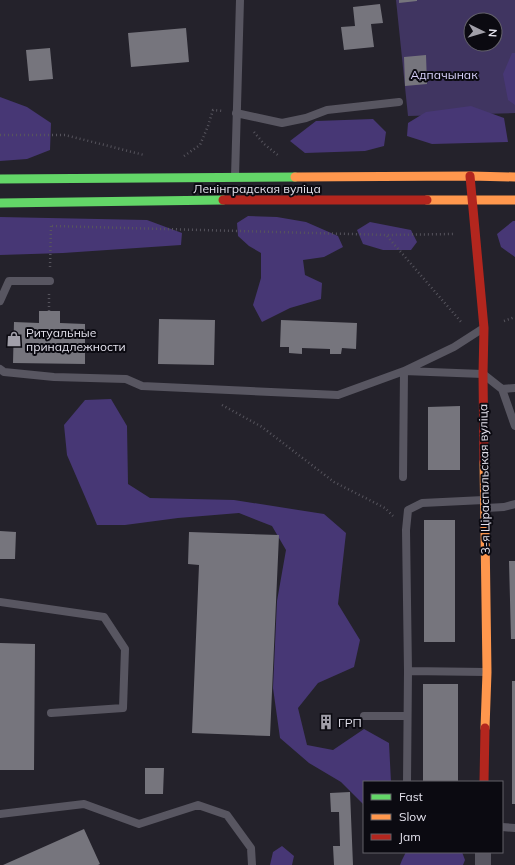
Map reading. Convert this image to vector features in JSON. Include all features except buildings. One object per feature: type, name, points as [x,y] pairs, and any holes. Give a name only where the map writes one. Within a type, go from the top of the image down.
[{"type":"main road","name":"Ленінградская вуліца","points":[[0,203],[470,176],[515,177]]},
{"type":"main road","name":"3-я Ціраспальская вуліца","points":[[470,176],[484,328],[483,374],[487,672],[484,781]]},
{"type":"main road","name":"Ленінградская вуліца","points":[[0,179],[515,200]]},
{"type":"street","points":[[484,853],[484,865]]},
{"type":"lane","points":[[235,189],[240,0]]},
{"type":"lane","points":[[236,113],[282,123],[306,118],[327,110],[399,102]]},
{"type":"lane","points":[[0,301],[9,281],[50,281]]},
{"type":"lane","points":[[0,369],[4,372],[54,377],[126,379],[142,386],[338,395],[404,371],[454,347],[484,328]]},
{"type":"lane","points":[[404,371],[483,374],[502,389],[515,426]]},
{"type":"lane","points":[[403,477],[404,371]]},
{"type":"lane","points":[[502,389],[515,388]]},
{"type":"lane","points":[[407,781],[408,671],[406,530],[408,510],[422,503],[485,504],[504,507],[515,504]]},
{"type":"lane","points":[[0,602],[104,617],[125,649],[123,708],[51,713]]},
{"type":"lane","points":[[408,671],[487,672]]},
{"type":"lane","points":[[364,716],[407,716]]},
{"type":"lane","points":[[0,814],[84,804],[139,824],[198,805],[227,815],[250,848],[252,865]]},
{"type":"lane","points":[[503,827],[515,828]]},
{"type":"path","points":[[182,157],[200,145],[213,110],[236,113],[250,126],[264,144],[281,157]]},
{"type":"path","points":[[0,136],[65,135],[149,156]]},
{"type":"path","points":[[51,226],[387,235],[476,233]]},
{"type":"path","points":[[387,235],[472,335]]},
{"type":"path","points":[[216,402],[262,427],[334,482],[385,508],[406,530]]},
{"type":"green space","name":"Адпачынак","points":[[396,0],[515,0],[515,113],[408,116]]},
{"type":"shaded area","points":[[512,53],[515,53],[515,105],[508,100],[503,74]]},
{"type":"shaded area","points":[[0,97],[27,107],[51,123],[50,150],[27,159],[0,161]]},
{"type":"shaded area","points":[[471,106],[504,118],[508,142],[432,144],[407,136],[408,123],[426,112]]},
{"type":"shaded area","points":[[373,119],[386,132],[384,146],[365,151],[305,153],[290,141],[316,121]]},
{"type":"shaded area","points":[[248,216],[277,217],[306,222],[338,236],[343,247],[324,257],[303,260],[305,275],[322,283],[321,299],[290,308],[262,322],[253,305],[261,278],[261,253],[249,246],[238,236],[237,223]]},
{"type":"shaded area","points":[[0,217],[147,220],[182,233],[181,245],[63,253],[0,255]]},
{"type":"shaded area","points":[[515,221],[515,257],[501,247],[497,234]]},
{"type":"shaded area","points":[[370,222],[411,230],[417,242],[411,250],[383,250],[363,244],[357,230]]},
{"type":"shaded area","points":[[111,399],[127,426],[128,484],[150,498],[234,500],[324,514],[346,533],[338,604],[360,640],[354,667],[318,683],[298,708],[307,745],[333,750],[364,729],[389,743],[391,781],[363,781],[363,804],[341,782],[309,763],[280,738],[273,688],[277,601],[286,550],[272,526],[239,513],[178,518],[125,525],[97,525],[67,455],[64,425],[85,400]]},
{"type":"shaded area","points":[[282,846],[294,856],[292,865],[270,865],[273,852]]},
{"type":"shaded area","points":[[406,853],[462,853],[465,860],[463,865],[400,865]]},
{"type":"traffic: fast","points":[[0,179],[295,177]]},
{"type":"traffic: fast","points":[[0,203],[223,200]]},
{"type":"traffic: slow","points":[[295,177],[515,177]]},
{"type":"traffic: slow","points":[[427,200],[515,200]]},
{"type":"traffic: slow","points":[[484,462],[487,672],[485,728]]},
{"type":"traffic: jam","points":[[470,176],[484,328],[484,462]]},
{"type":"traffic: jam","points":[[223,200],[427,200]]},
{"type":"traffic: jam","points":[[484,781],[485,728]]},
{"type":"place","name":"Ритуальные принадлежности","points":[[14,339]]},
{"type":"place","name":"ГРП","points":[[326,722]]}]
